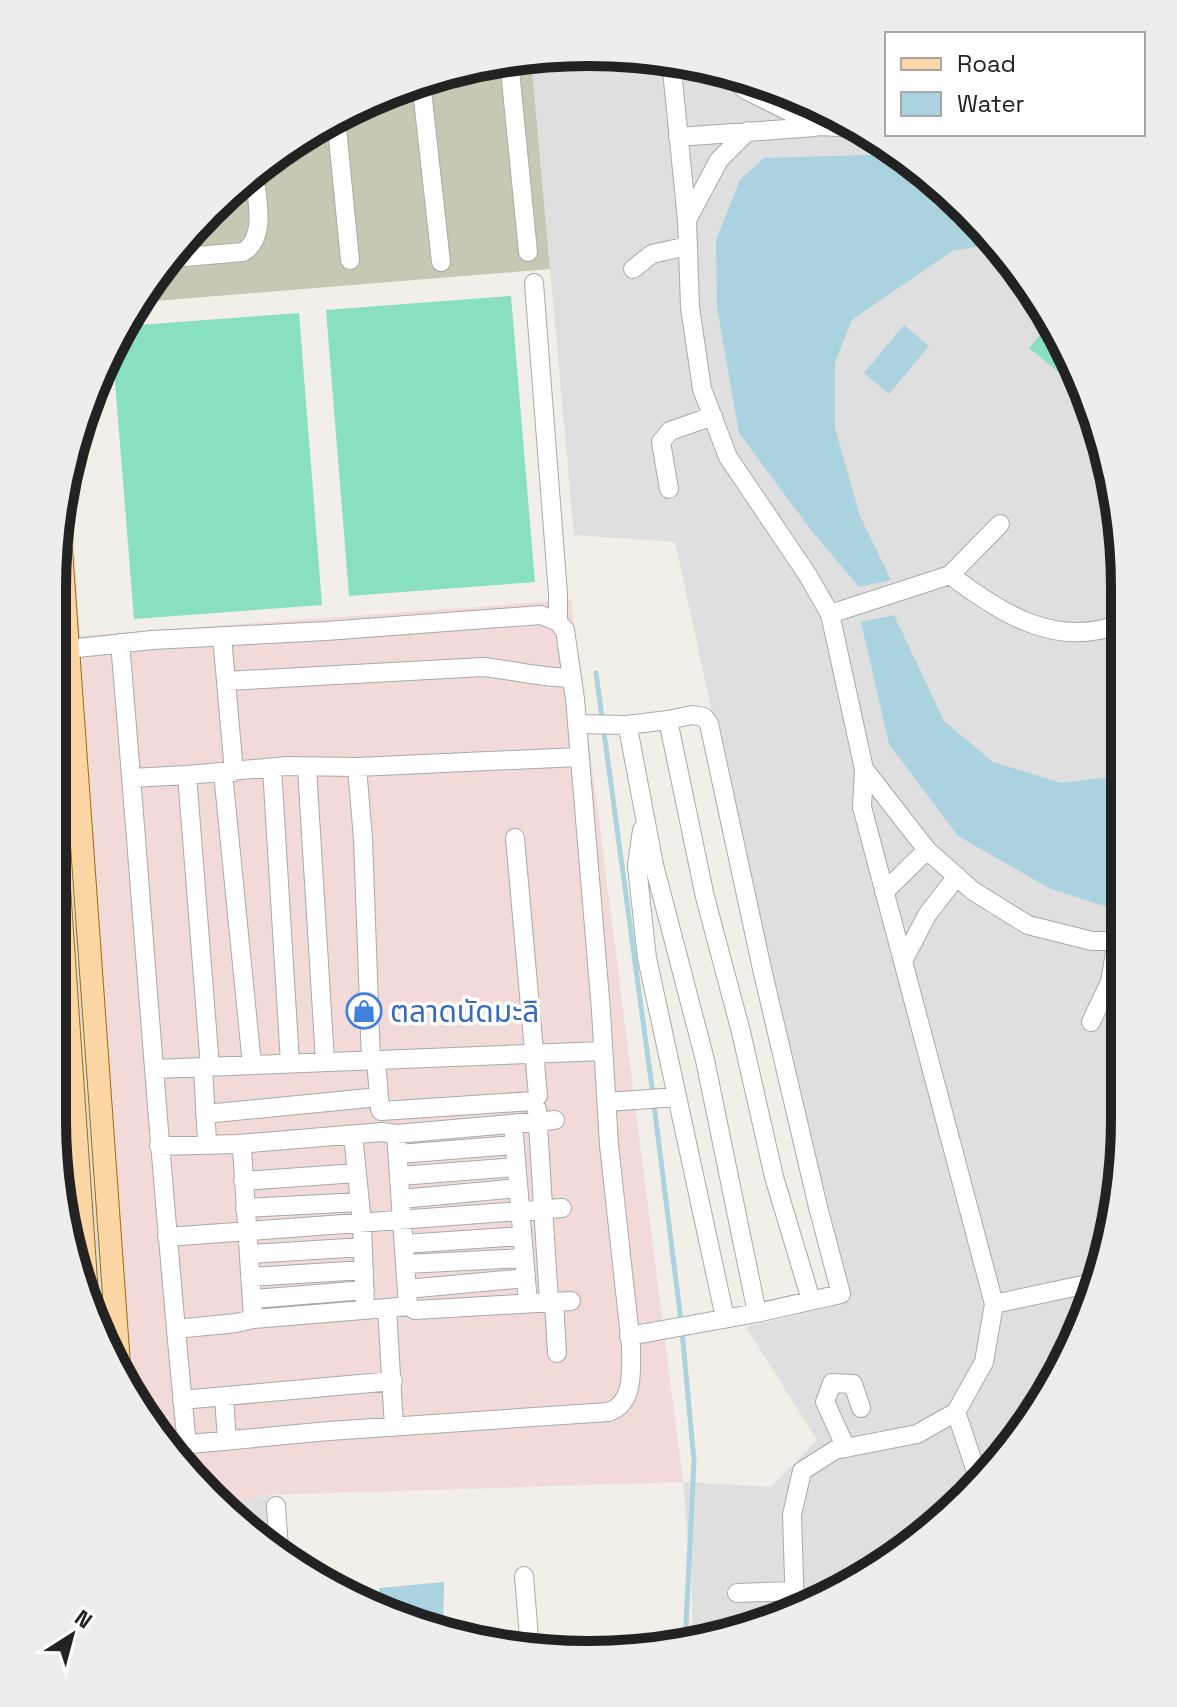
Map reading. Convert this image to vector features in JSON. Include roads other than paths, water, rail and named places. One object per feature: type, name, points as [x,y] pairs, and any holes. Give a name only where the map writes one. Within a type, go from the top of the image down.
[{"type":"main road","points":[[66,621],[118,1344]]},
{"type":"main road","points":[[66,989],[84,1255]]},
{"type":"street","points":[[510,72],[528,252]]},
{"type":"street","points":[[672,73],[687,220],[690,307],[702,389],[728,457],[807,574],[830,614],[864,769],[862,807],[994,1304],[984,1362],[956,1412],[917,1434],[835,1450],[802,1471],[792,1515],[794,1598]]},
{"type":"street","points":[[751,92],[818,126]]},
{"type":"street","points":[[422,94],[441,262]]},
{"type":"street","points":[[678,137],[833,127]]},
{"type":"street","points":[[337,131],[350,260]]},
{"type":"street","points":[[687,220],[719,160],[748,131]]},
{"type":"street","points":[[185,257],[249,249],[258,228],[255,187]]},
{"type":"street","points":[[633,269],[652,254],[688,246]]},
{"type":"street","points":[[534,283],[558,622]]},
{"type":"street","points":[[669,489],[661,442],[670,431],[713,416]]},
{"type":"street","points":[[830,614],[950,575],[1000,524]]},
{"type":"street","points":[[950,575],[995,608],[1058,633],[1099,632],[1111,627]]},
{"type":"street","points":[[68,649],[532,614],[558,622],[565,630],[572,678],[629,1336],[631,1378],[624,1401],[617,1409],[537,1418],[181,1446]]},
{"type":"street","points":[[222,636],[228,773],[252,1065]]},
{"type":"street","points":[[120,643],[182,1400],[178,1442]]},
{"type":"street","points":[[226,681],[483,667],[511,669],[545,678],[572,678]]},
{"type":"street","points":[[577,724],[614,726],[692,715],[704,717],[709,724],[765,983],[841,1294],[629,1336]]},
{"type":"street","points":[[668,720],[705,897],[741,1032],[774,1177],[811,1300]]},
{"type":"street","points":[[614,726],[644,816],[675,952],[705,1060],[757,1313]]},
{"type":"street","points":[[132,778],[272,768],[579,757]]},
{"type":"street","points":[[357,767],[374,1060],[380,1104],[399,1154],[407,1298],[415,1310],[558,1301]]},
{"type":"street","points":[[272,768],[290,1063]]},
{"type":"street","points":[[307,768],[325,1061]]},
{"type":"street","points":[[864,769],[927,850],[973,891],[1028,925],[1092,941],[1111,941]]},
{"type":"street","points":[[187,775],[206,1067],[207,1143]]},
{"type":"street","points":[[644,816],[637,866],[647,958],[671,1098],[725,1318]]},
{"type":"street","points":[[205,1114],[380,1104],[533,1101],[538,1096],[515,838]]},
{"type":"street","points":[[884,892],[927,850]]},
{"type":"street","points":[[903,961],[927,915],[957,876]]},
{"type":"street","points":[[1091,1022],[1111,977]]},
{"type":"street","points":[[154,1069],[603,1051]]},
{"type":"street","points":[[536,1098],[546,1120],[558,1301],[557,1353]]},
{"type":"street","points":[[607,1102],[671,1098]]},
{"type":"street","points":[[159,1146],[238,1144],[546,1120]]},
{"type":"street","points":[[513,1124],[528,1303]]},
{"type":"street","points":[[353,1135],[362,1223],[365,1310]]},
{"type":"street","points":[[238,1144],[242,1148],[253,1319]]},
{"type":"street","points":[[399,1154],[513,1145]]},
{"type":"street","points":[[400,1176],[516,1167]]},
{"type":"street","points":[[243,1181],[357,1173]]},
{"type":"street","points":[[401,1199],[518,1188]]},
{"type":"street","points":[[245,1208],[360,1202]]},
{"type":"street","points":[[167,1237],[553,1209]]},
{"type":"street","points":[[404,1244],[522,1236]]},
{"type":"street","points":[[249,1254],[363,1247]]},
{"type":"street","points":[[406,1264],[524,1258]]},
{"type":"street","points":[[251,1277],[364,1270]]},
{"type":"street","points":[[176,1329],[387,1308],[407,1298],[526,1278]]},
{"type":"street","points":[[994,1304],[1083,1285]]},
{"type":"street","points":[[253,1299],[365,1290]]},
{"type":"street","points":[[387,1308],[394,1427]]},
{"type":"street","points":[[182,1400],[393,1381]]},
{"type":"street","points":[[846,1448],[825,1402],[832,1383],[853,1384],[861,1408]]},
{"type":"street","points":[[224,1397],[227,1441]]},
{"type":"street","points":[[956,1412],[975,1469]]},
{"type":"street","points":[[276,1506],[278,1539]]},
{"type":"street","points":[[524,1576],[529,1638]]},
{"type":"street","points":[[737,1593],[794,1591]]},
{"type":"water","points":[[882,156],[933,196],[983,246],[952,251],[852,320],[835,362],[835,428],[860,516],[891,580],[859,587],[811,530],[739,433],[717,307],[716,240],[740,180],[764,158]]},
{"type":"water","points":[[904,325],[929,346],[889,394],[864,373]]},
{"type":"water","points":[[894,615],[944,721],[993,762],[1061,783],[1111,777],[1111,908],[1049,888],[958,836],[889,744],[861,622]]},
{"type":"water","points":[[444,1582],[443,1620],[379,1597],[379,1588]]},
{"type":"waterway","points":[[596,673],[653,1095]]},
{"type":"waterway","points":[[654,1105],[681,1321]]},
{"type":"waterway","points":[[682,1331],[694,1461],[686,1632]]},
{"type":"place","name":"ตลาดนัดมะลิ","points":[[364,1011]]}]
